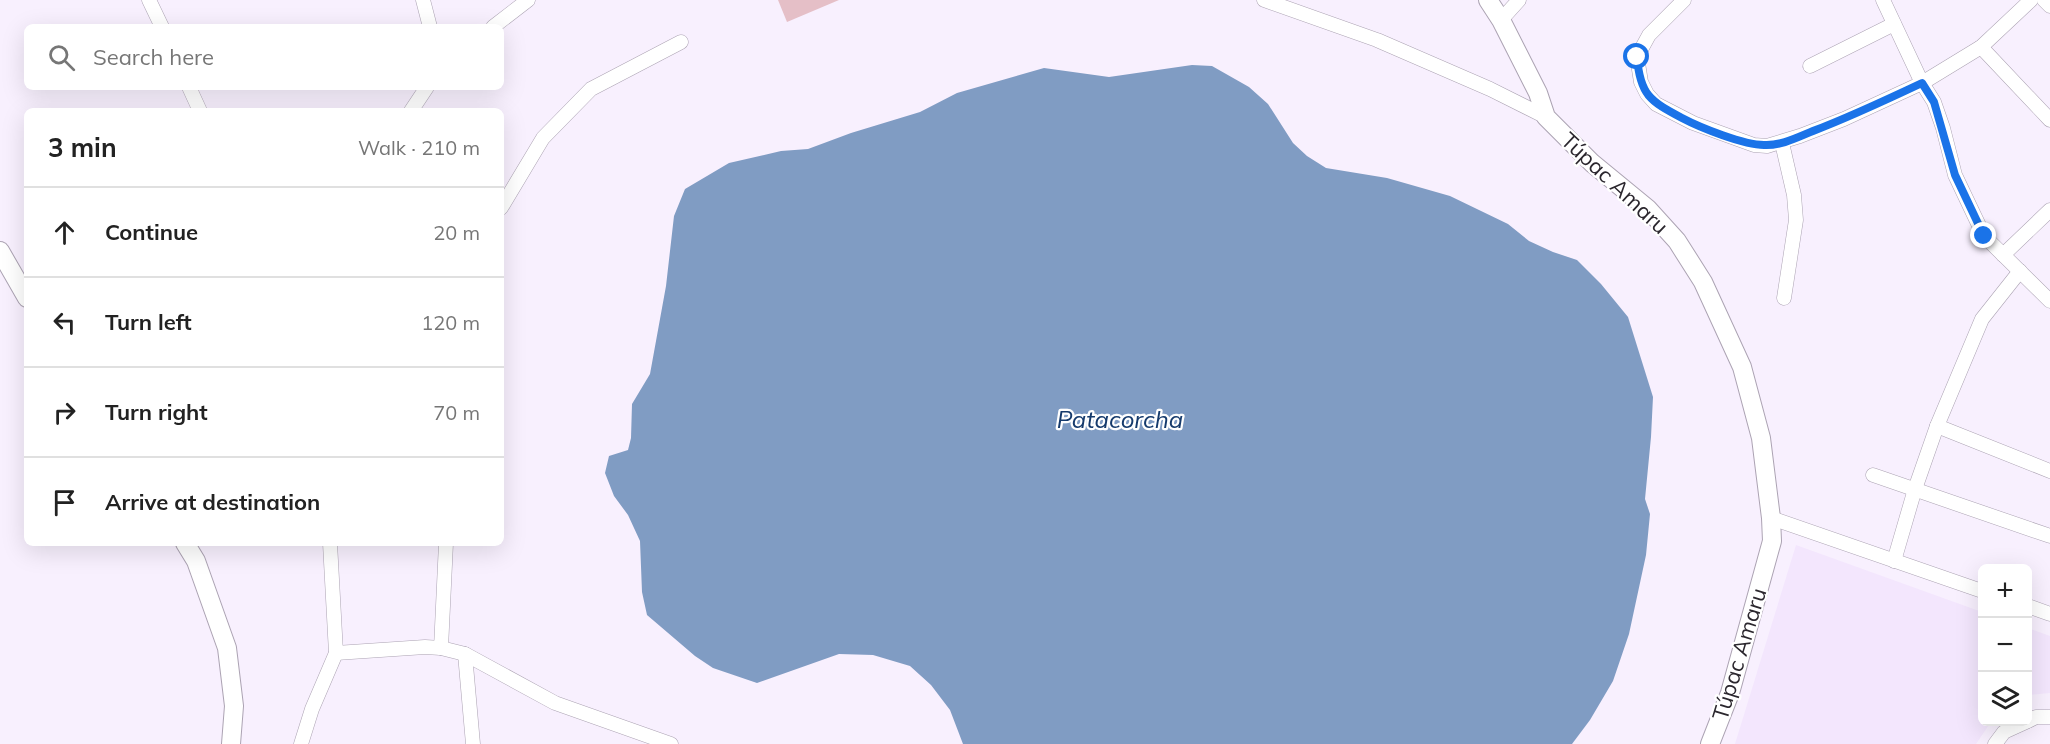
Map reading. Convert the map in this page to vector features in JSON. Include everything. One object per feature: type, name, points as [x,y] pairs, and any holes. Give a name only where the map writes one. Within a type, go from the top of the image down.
[{"type":"street","points":[[149,0],[161,24]]},
{"type":"street","points":[[423,0],[429,24]]},
{"type":"street","points":[[497,24],[528,0]]},
{"type":"street","name":"Túpac Amaru","points":[[1264,0],[1377,40],[1490,89],[1546,117],[1592,163],[1648,209],[1677,241],[1703,282],[1742,367],[1761,438],[1772,541],[1730,693],[1710,744]]},
{"type":"street","points":[[1488,0],[1502,20],[1538,93],[1546,117]]},
{"type":"street","points":[[1502,20],[1519,0]]},
{"type":"street","points":[[1684,0],[1649,35],[1637,57],[1641,82],[1647,94],[1656,104],[1692,123],[1754,145],[1767,146],[1844,119],[1922,83],[1981,47],[2031,0]]},
{"type":"street","points":[[1883,0],[1922,83],[1934,102],[1955,175],[1984,236],[2050,301]]},
{"type":"street","points":[[2044,0],[2050,6]]},
{"type":"street","points":[[1810,66],[1894,24]]},
{"type":"street","points":[[504,203],[543,138],[591,89],[681,42]]},
{"type":"street","points":[[1981,47],[2050,120]]},
{"type":"street","points":[[190,90],[199,108]]},
{"type":"street","points":[[413,108],[425,90]]},
{"type":"street","points":[[1782,142],[1794,195],[1796,220],[1784,298]]},
{"type":"street","points":[[2003,255],[2050,210]]},
{"type":"street","points":[[0,251],[24,293]]},
{"type":"street","points":[[1893,561],[1937,426],[1982,320],[2020,271]]},
{"type":"street","points":[[1937,426],[2050,471]]},
{"type":"street","points":[[1873,475],[2050,536]]},
{"type":"street","points":[[1771,518],[1978,589]]},
{"type":"street","points":[[187,546],[196,561],[227,648],[234,706],[231,744]]},
{"type":"street","points":[[301,744],[312,709],[336,653],[330,546]]},
{"type":"street","points":[[441,648],[446,546]]},
{"type":"street","points":[[2032,607],[2050,614]]},
{"type":"street","points":[[336,653],[425,647],[465,654],[555,703],[671,744]]},
{"type":"street","points":[[465,654],[473,744]]},
{"type":"street","points":[[2032,719],[2050,717]]},
{"type":"street","points":[[1995,744],[2004,732],[2017,726]]},
{"type":"shaded area","points":[[778,0],[839,0],[787,22]]},
{"type":"shaded area","points":[[1796,545],[1978,611],[1978,726],[1988,726],[1976,744],[1735,744]]},
{"type":"shaded area","points":[[2032,629],[2050,636],[2050,693],[2032,695]]},
{"type":"water","name":"Patacorcha","points":[[1192,65],[1212,66],[1249,87],[1268,104],[1293,143],[1307,156],[1326,168],[1387,178],[1450,196],[1508,224],[1529,241],[1577,260],[1601,284],[1628,317],[1653,397],[1645,499],[1650,514],[1646,555],[1629,634],[1613,681],[1590,720],[1572,744],[963,744],[950,710],[931,685],[910,666],[873,655],[839,654],[757,683],[713,668],[695,656],[647,615],[642,592],[640,541],[628,515],[614,496],[605,473],[609,456],[628,450],[631,438],[632,404],[650,374],[666,286],[674,216],[685,189],[729,163],[781,151],[808,149],[920,112],[957,93],[1044,68],[1109,77]]},
{"type":"route","points":[[1637,57],[1641,82],[1647,94],[1656,104],[1692,123],[1754,145],[1767,146],[1800,136],[1844,119],[1922,83],[1934,102],[1955,175],[1984,236]]}]
